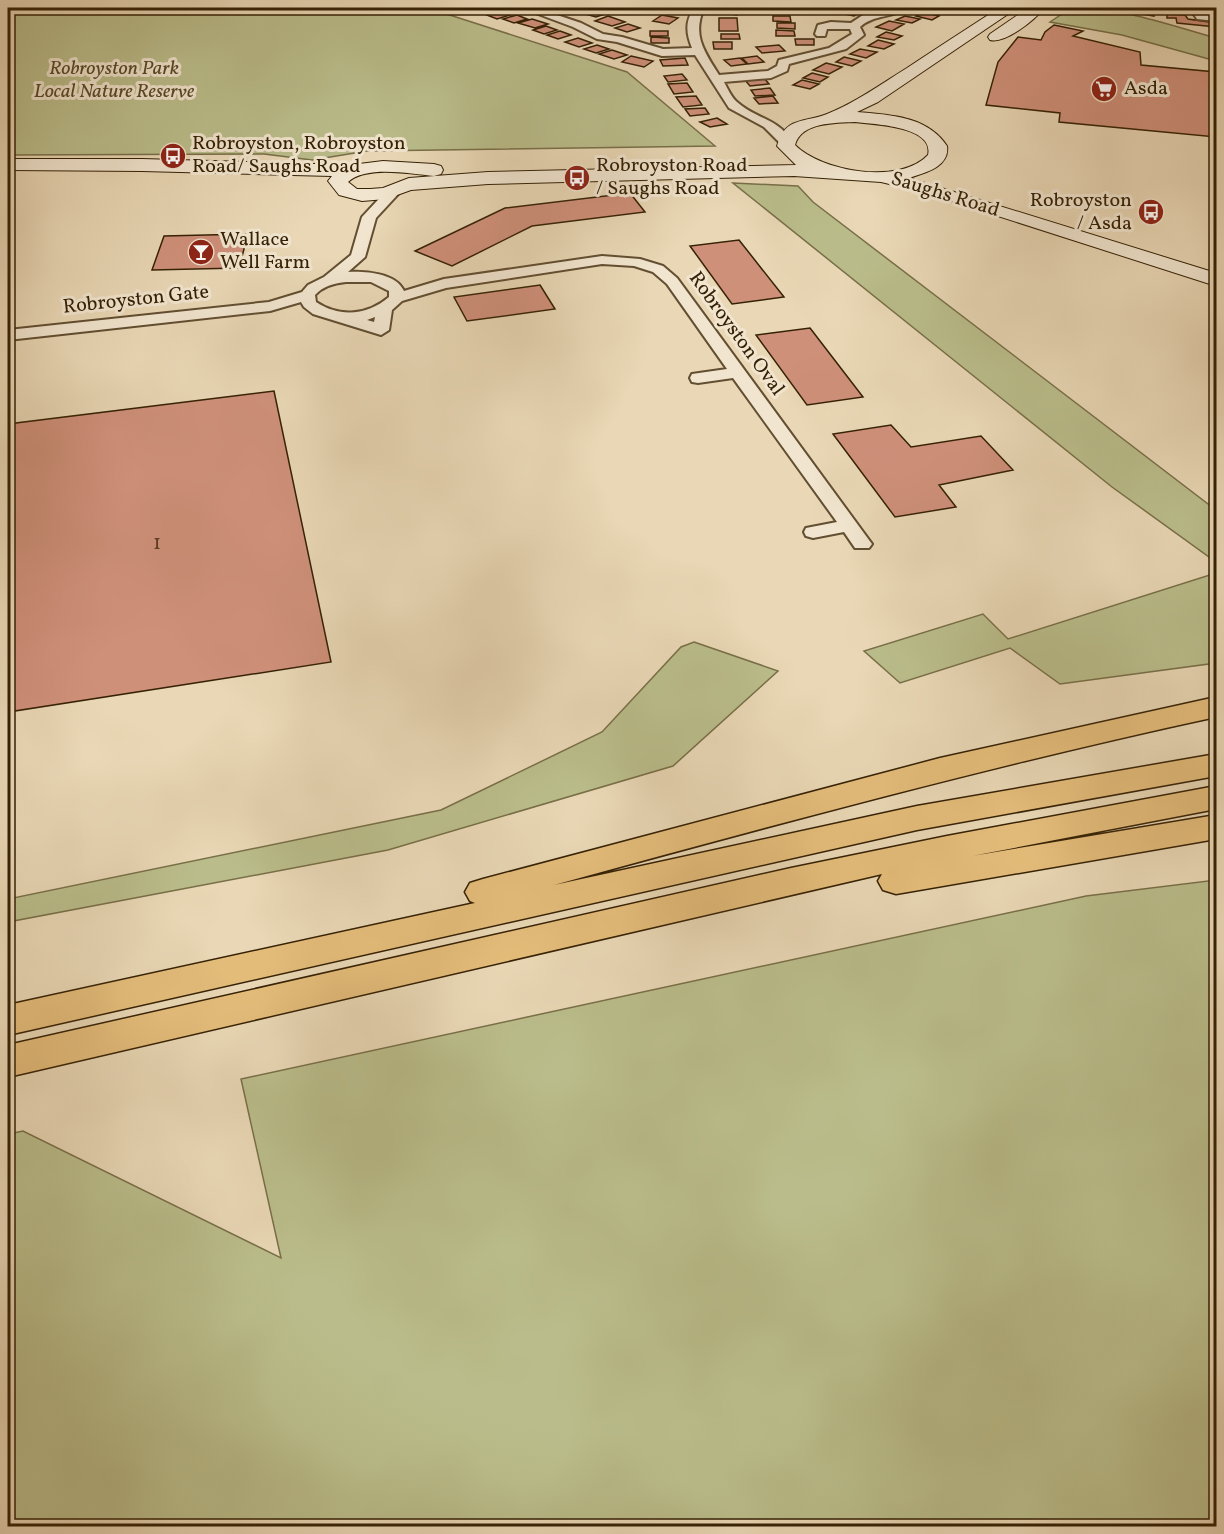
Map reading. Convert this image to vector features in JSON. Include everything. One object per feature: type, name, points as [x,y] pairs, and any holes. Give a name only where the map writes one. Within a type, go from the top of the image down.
[{"type":"highway","points":[[88,1002],[908,778],[1216,707]]},
{"type":"highway","points":[[8,1020],[906,820],[1216,765]]},
{"type":"highway","points":[[8,1061],[802,878],[947,848],[1216,798]]},
{"type":"highway","points":[[338,985],[931,874],[1216,827]]},
{"type":"main road","points":[[344,176],[339,186],[344,190],[358,194],[376,194],[398,181],[486,169],[628,160],[716,162],[772,153],[786,143],[796,129],[866,101],[1010,8]]},
{"type":"main road","points":[[986,44],[1024,19],[1036,8]]},
{"type":"main road","points":[[8,165],[243,167],[344,176],[375,167],[398,181],[450,183],[488,178],[801,170],[879,176],[915,170],[931,163],[939,153],[939,147],[931,137],[901,118],[897,106]]},
{"type":"main road","points":[[817,121],[854,117],[886,120],[911,126]]},
{"type":"main road","points":[[786,143],[792,155],[805,164],[835,173]]},
{"type":"main road","name":"Saughs Road","points":[[931,163],[948,178],[971,188],[1138,243],[1216,265]]},
{"type":"main road","name":"Saughs Road","points":[[879,176],[929,188],[1216,280]]},
{"type":"street","points":[[526,8],[577,25],[601,37],[618,39],[662,53],[698,51]]},
{"type":"street","points":[[699,8],[693,14],[698,51],[716,79],[732,103],[775,128],[786,143]]},
{"type":"street","points":[[821,34],[822,27],[854,26],[866,17],[902,8]]},
{"type":"street","points":[[1169,8],[1196,9],[1201,17],[1216,18]]},
{"type":"street","points":[[815,18],[831,25]]},
{"type":"street","points":[[716,79],[771,74],[783,68],[783,62],[792,58],[830,51],[854,40],[858,35],[854,26]]},
{"type":"street","points":[[743,111],[770,119],[817,121]]},
{"type":"street","points":[[270,306],[307,295],[313,288],[329,280],[358,258],[369,217],[398,181]]},
{"type":"street","points":[[358,194],[369,217]]},
{"type":"street","points":[[358,258],[382,280],[396,289],[397,298]]},
{"type":"street","name":"Robroyston Oval","points":[[444,284],[602,260],[635,262],[658,269],[672,282],[862,544]]},
{"type":"street","points":[[329,280],[353,276],[444,284]]},
{"type":"street","points":[[270,306],[315,310],[348,318],[381,330],[384,309],[397,298],[444,284]]},
{"type":"street","points":[[307,295],[309,304],[315,310]]},
{"type":"street","name":"Robroyston Gate","points":[[8,335],[270,306]]},
{"type":"street","points":[[698,378],[738,372]]},
{"type":"street","points":[[813,532],[849,526]]},
{"type":"green space","name":"Robroyston Park Local Nature Reserve","points":[[8,8],[428,8],[627,72],[715,146],[367,151],[312,160],[264,154],[8,155]]},
{"type":"green space","points":[[1071,8],[1108,10],[1216,38],[1216,61],[1122,35],[1050,22]]},
{"type":"green space","points":[[733,183],[798,186],[813,202],[1216,510],[1216,562],[1112,487]]},
{"type":"green space","points":[[1216,573],[1216,663],[1060,684],[1010,648],[900,683],[864,651],[983,614],[1008,639]]},
{"type":"green space","points":[[694,642],[778,671],[673,766],[388,850],[8,922],[8,899],[441,810],[602,732],[681,647]]},
{"type":"green space","points":[[1216,880],[1216,1526],[8,1526],[8,1134],[23,1131],[281,1258],[241,1079],[1086,896]]},
{"type":"building","points":[[472,8],[451,14],[440,10]]},
{"type":"building","points":[[725,8],[744,8],[737,15],[720,13]]},
{"type":"building","points":[[849,8],[863,11],[854,16],[840,13]]},
{"type":"building","points":[[952,8],[943,13],[927,10]]},
{"type":"building","points":[[1130,8],[1154,12],[1154,16],[1131,12]]},
{"type":"building","points":[[597,10],[608,13],[596,17],[585,14]]},
{"type":"building","points":[[500,11],[510,15],[497,19],[487,15]]},
{"type":"building","points":[[924,12],[939,16],[932,20],[916,16]]},
{"type":"building","points":[[1167,14],[1185,15],[1188,19],[1216,23],[1216,27],[1177,23],[1176,18],[1167,18]]},
{"type":"building","points":[[517,15],[527,19],[514,23],[503,19]]},
{"type":"building","points":[[662,15],[678,18],[669,24],[653,21]]},
{"type":"building","points":[[608,16],[625,22],[612,26],[595,21]]},
{"type":"building","points":[[773,16],[790,16],[791,22],[773,21]]},
{"type":"building","points":[[905,16],[920,19],[912,23],[896,20]]},
{"type":"building","points":[[719,18],[737,18],[738,31],[719,31]]},
{"type":"building","points":[[532,19],[548,24],[535,28],[518,23]]},
{"type":"building","points":[[889,21],[904,24],[892,31],[876,27]]},
{"type":"building","points":[[777,23],[795,23],[795,29],[777,28]]},
{"type":"building","points":[[628,24],[640,28],[627,32],[615,28]]},
{"type":"building","name":"Asda","points":[[1054,25],[1083,31],[1073,36],[1140,52],[1141,65],[1216,72],[1216,137],[1059,122],[1060,113],[986,105],[998,62],[1018,37],[1041,40],[1045,32]]},
{"type":"building","points":[[546,26],[557,30],[544,34],[533,30]]},
{"type":"building","points":[[776,30],[794,31],[795,36],[776,36]]},
{"type":"building","points":[[560,31],[571,35],[558,39],[547,35]]},
{"type":"building","points":[[650,31],[668,31],[668,36],[650,36]]},
{"type":"building","points":[[886,32],[902,36],[894,40],[877,37]]},
{"type":"building","points":[[721,34],[739,34],[740,39],[721,39]]},
{"type":"building","points":[[651,37],[669,38],[669,43],[651,43]]},
{"type":"building","points":[[578,38],[592,43],[579,47],[565,42]]},
{"type":"building","points":[[795,39],[814,39],[814,45],[796,45]]},
{"type":"building","points":[[878,40],[894,44],[884,49],[868,46]]},
{"type":"building","points":[[713,42],[732,42],[732,49],[714,49]]},
{"type":"building","points":[[597,45],[609,49],[596,53],[584,49]]},
{"type":"building","points":[[779,45],[785,51],[762,53],[756,47]]},
{"type":"building","points":[[860,49],[877,52],[866,58],[850,54]]},
{"type":"building","points":[[612,50],[627,55],[614,59],[599,54]]},
{"type":"building","points":[[631,56],[653,61],[644,67],[622,62]]},
{"type":"building","points":[[757,56],[764,62],[748,64],[742,58]]},
{"type":"building","points":[[844,57],[861,61],[852,66],[836,62]]},
{"type":"building","points":[[685,58],[688,65],[663,66],[660,60]]},
{"type":"building","points":[[740,58],[747,64],[731,66],[724,60]]},
{"type":"building","points":[[826,63],[842,67],[829,74],[813,70]]},
{"type":"building","points":[[812,73],[828,77],[820,82],[803,78]]},
{"type":"building","points":[[682,74],[687,80],[668,82],[664,76]]},
{"type":"building","points":[[764,78],[769,84],[750,86],[745,80]]},
{"type":"building","points":[[802,80],[819,84],[810,89],[793,85]]},
{"type":"building","points":[[687,83],[693,92],[674,94],[668,84]]},
{"type":"building","points":[[770,88],[775,95],[755,96],[751,90]]},
{"type":"building","points":[[696,96],[702,105],[683,107],[676,97]]},
{"type":"building","points":[[773,96],[778,103],[759,104],[754,98]]},
{"type":"building","points":[[705,108],[709,114],[690,116],[685,109]]},
{"type":"building","points":[[717,118],[727,124],[710,127],[700,122]]},
{"type":"building","points":[[630,193],[645,212],[532,226],[452,266],[415,251],[505,208]]},
{"type":"building","name":"Wallace Well Farm","points":[[248,234],[239,268],[152,270],[164,236]]},
{"type":"building","points":[[739,240],[784,297],[732,304],[690,246]]},
{"type":"building","points":[[540,285],[555,309],[467,321],[454,297]]},
{"type":"building","points":[[810,328],[863,397],[807,405],[756,335]]},
{"type":"building","points":[[274,391],[331,662],[8,712],[8,424]]},
{"type":"building","points":[[891,425],[911,447],[981,436],[1013,470],[939,485],[956,507],[895,517],[833,434]]},
{"type":"place","name":"Asda","points":[[1104,89]]},
{"type":"place","name":"Robroyston, Robroyston Road/ Saughs Road","points":[[173,156]]},
{"type":"place","name":"Robroyston Road / Saughs Road","points":[[577,178]]},
{"type":"place","name":"Robroyston / Asda","points":[[1151,212]]},
{"type":"place","name":"Wallace Well Farm","points":[[201,252]]}]
